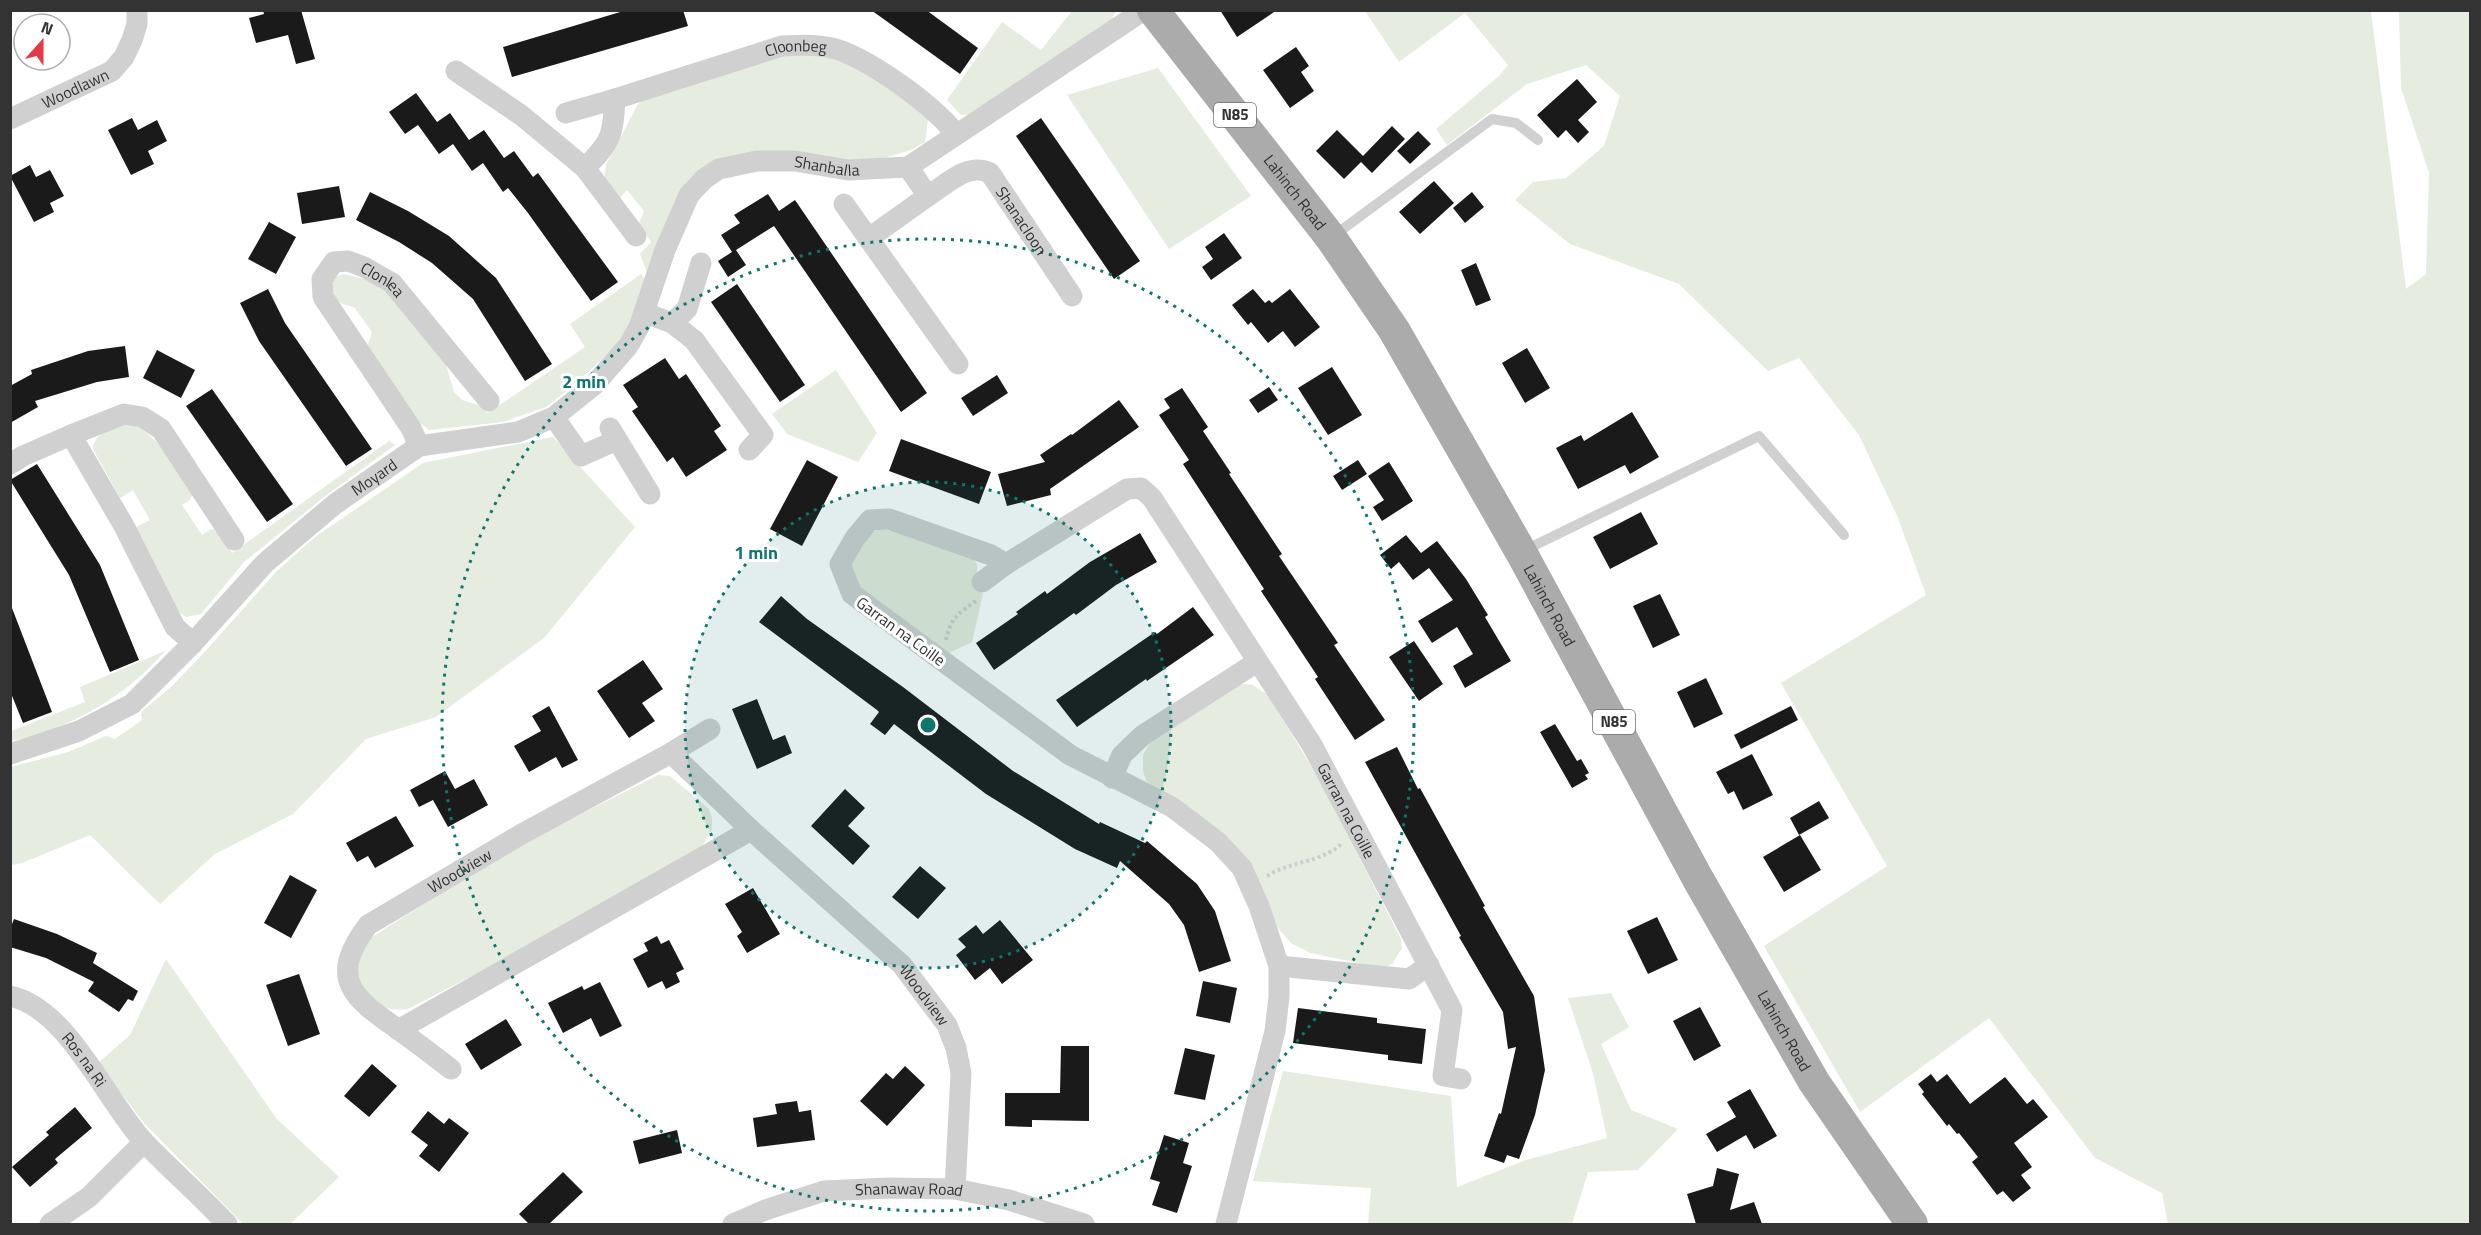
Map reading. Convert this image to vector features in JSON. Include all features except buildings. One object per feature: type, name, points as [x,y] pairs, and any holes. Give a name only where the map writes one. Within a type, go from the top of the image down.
[{"type":"main road","name":"Lahinch Road","points":[[1153,10],[1331,238],[1394,330],[1521,552],[1698,879],[1808,1072],[1909,1224]]},
{"type":"street","name":"Woodlawn","points":[[10,119],[112,72],[124,57],[132,40],[137,24],[137,10]]},
{"type":"street","points":[[928,196],[908,167],[1144,10]]},
{"type":"street","name":"Cloonbeg","points":[[566,113],[756,53],[782,46],[812,45],[840,51],[866,64],[914,95],[945,121],[956,135]]},
{"type":"street","points":[[456,71],[521,115],[585,168],[636,236]]},
{"type":"street","points":[[585,168],[603,150],[613,129],[615,99]]},
{"type":"street","name":"Shanballa","points":[[594,384],[628,346],[645,313],[665,250],[689,195],[704,179],[719,169],[757,161],[795,161],[848,170],[908,167]]},
{"type":"street","name":"Shanacloon","points":[[868,238],[970,169],[980,168],[990,173],[1072,296]]},
{"type":"street","points":[[844,204],[958,364]]},
{"type":"street","name":"Clonlea","points":[[419,446],[411,428],[323,297],[322,279],[334,262],[348,261],[392,283],[489,401]]},
{"type":"street","points":[[672,322],[687,309],[701,263]]},
{"type":"street","points":[[645,313],[672,322],[694,340],[763,435],[749,450]]},
{"type":"street","name":"Moyard","points":[[10,754],[79,731],[132,704],[193,643],[265,563],[335,504],[419,446],[518,432],[554,417],[594,384]]},
{"type":"street","points":[[10,464],[23,456],[124,414],[142,417],[161,429],[234,540]]},
{"type":"street","points":[[554,417],[581,456],[613,434],[650,494]]},
{"type":"street","points":[[71,435],[124,526],[175,627],[193,643]]},
{"type":"street","name":"Garran na Coille","points":[[982,582],[1006,564],[1127,489],[1140,488],[1152,498],[1312,746],[1429,965],[1452,1010],[1443,1076],[1461,1079]]},
{"type":"street","name":"Garran na Coille","points":[[1006,564],[991,555],[889,519],[870,520],[855,538],[840,564],[852,594],[1070,755],[1172,807],[1233,855],[1250,884],[1280,966],[1279,997],[1275,1031],[1226,1224]]},
{"type":"street","points":[[1112,778],[1122,755],[1143,735],[1257,662]]},
{"type":"street","name":"Woodview","points":[[451,1069],[377,1017],[360,1002],[350,984],[346,966],[353,944],[368,925],[520,835],[671,753],[710,729]]},
{"type":"street","name":"Woodview","points":[[671,753],[751,831],[902,965],[947,1025],[956,1048],[961,1073],[955,1190]]},
{"type":"street","points":[[398,1030],[751,831]]},
{"type":"street","points":[[1280,966],[1408,979],[1429,965]]},
{"type":"street","name":"Ros na Ri","points":[[10,996],[38,1008],[58,1025],[144,1142],[227,1224]]},
{"type":"street","points":[[50,1224],[89,1197],[144,1142]]},
{"type":"street","name":"Shanaway Road","points":[[734,1224],[765,1209],[824,1191],[888,1188],[955,1190],[1010,1200],[1084,1224]]},
{"type":"lane","points":[[1331,238],[1492,119],[1515,123],[1538,140]]},
{"type":"lane","points":[[1521,552],[1759,436],[1844,535]]},
{"type":"path","points":[[948,665],[946,643],[950,624],[961,612],[988,593],[982,582]]},
{"type":"path","points":[[1250,884],[1302,861],[1328,855],[1356,828]]},
{"type":"shaded area","points":[[1072,11],[1116,11],[1109,24],[972,114],[961,115],[947,100],[1002,22],[1041,50]]},
{"type":"shaded area","points":[[1365,11],[2371,11],[2406,289],[2426,274],[2429,173],[2401,88],[2399,11],[2470,11],[2470,1224],[2168,1224],[2162,1193],[2095,1158],[1989,1018],[1860,1112],[1764,946],[1887,866],[1781,683],[1926,595],[1898,518],[1859,435],[1799,358],[1768,371],[1679,284],[1570,244],[1515,200],[1533,182],[1566,178],[1604,146],[1620,96],[1586,65],[1527,84],[1447,145],[1436,129],[1499,76],[1508,65],[1465,13],[1399,62]]},
{"type":"shaded area","points":[[778,55],[831,56],[857,65],[928,119],[925,142],[911,150],[884,158],[852,161],[714,163],[691,177],[679,193],[647,273],[640,254],[651,242],[639,223],[644,211],[627,190],[619,199],[604,178],[606,165],[638,104],[645,98]]},
{"type":"shaded area","points":[[1158,68],[1251,196],[1169,249],[1067,95]]},
{"type":"shaded area","points":[[344,274],[368,280],[384,289],[445,361],[454,392],[462,400],[478,405],[488,413],[585,347],[570,324],[641,274],[645,279],[631,320],[615,347],[546,407],[503,422],[429,430],[421,424],[372,355],[368,344],[372,332],[354,307],[341,303],[333,295],[330,286],[335,277]]},
{"type":"shaded area","points":[[836,370],[877,433],[858,462],[787,434],[772,414]]},
{"type":"shaded area","points":[[126,423],[147,434],[172,462],[193,493],[190,500],[182,505],[202,535],[211,529],[217,530],[232,553],[389,441],[395,445],[328,494],[244,562],[201,614],[186,617],[174,609],[136,527],[150,520],[133,490],[120,498],[93,449],[100,435]]},
{"type":"shaded area","points":[[553,437],[635,527],[544,638],[436,717],[366,739],[293,814],[215,854],[160,904],[90,835],[22,863],[11,865],[11,767],[68,752],[106,736],[115,739],[142,720],[141,712],[171,687],[201,656],[276,572],[315,537],[423,463]]},
{"type":"shaded area","points":[[879,529],[893,531],[971,557],[974,560],[978,569],[972,583],[983,594],[972,642],[947,654],[859,588],[851,576],[851,562],[863,542]]},
{"type":"shaded area","points":[[165,651],[133,682],[95,709],[54,729],[11,741],[11,731],[85,702],[80,687]]},
{"type":"shaded area","points":[[1238,685],[1253,685],[1268,695],[1320,781],[1401,939],[1402,948],[1392,964],[1383,968],[1310,953],[1291,943],[1278,928],[1248,866],[1233,844],[1178,798],[1153,788],[1146,780],[1143,771],[1143,755],[1152,739]]},
{"type":"shaded area","points":[[658,775],[670,776],[709,809],[712,829],[702,847],[557,932],[408,1009],[380,1006],[363,990],[358,975],[358,959],[360,952],[372,937],[506,852]]},
{"type":"shaded area","points":[[166,959],[276,1118],[339,1177],[290,1224],[243,1224],[144,1123],[98,1063],[130,1035]]},
{"type":"shaded area","points":[[1611,993],[1629,1027],[1601,1044],[1631,1110],[1678,1129],[1638,1170],[1588,1172],[1572,1224],[1368,1224],[1371,1188],[1253,1181],[1283,1071],[1451,1096],[1457,1187],[1526,1160],[1607,1138],[1593,1073],[1568,998]]}]
